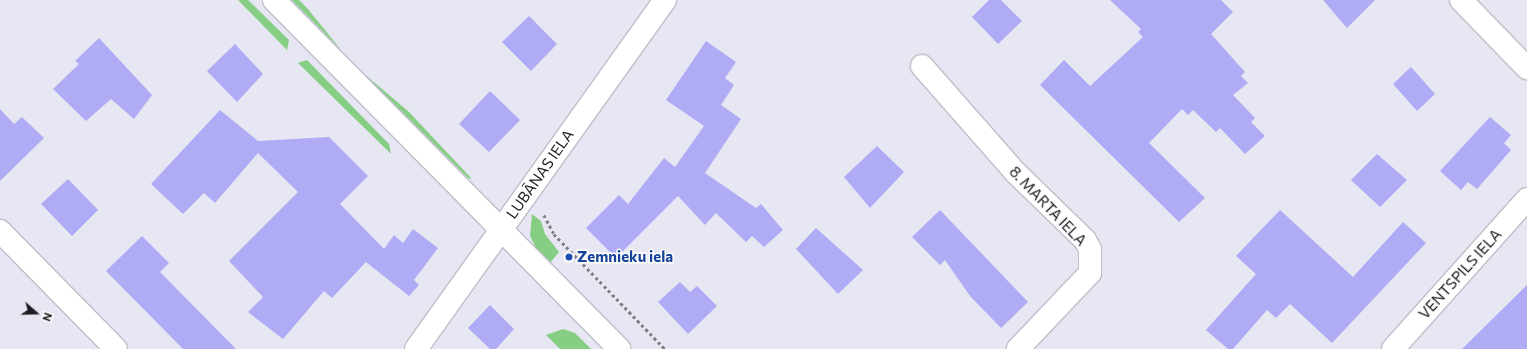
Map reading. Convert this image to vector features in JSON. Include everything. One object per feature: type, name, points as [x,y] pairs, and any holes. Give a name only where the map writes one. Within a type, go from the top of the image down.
[{"type":"street","points":[[274,0],[619,349]]},
{"type":"street","name":"LUBĀNAS IELA","points":[[416,349],[665,0]]},
{"type":"street","points":[[1461,0],[1527,68]]},
{"type":"street","name":"8. MARTA IELA","points":[[922,66],[1016,173],[1085,240],[1090,249],[1090,273],[1018,349]]},
{"type":"street","name":"VENTSPILS IELA","points":[[1393,349],[1527,199]]},
{"type":"street","points":[[0,231],[116,349]]},
{"type":"path","points":[[523,197],[544,215],[554,234],[665,349]]},
{"type":"green space","points":[[238,0],[248,0],[289,40],[287,50]]},
{"type":"green space","points":[[292,0],[299,0],[307,8],[342,51]]},
{"type":"green space","points":[[307,60],[389,144],[391,154],[298,63]]},
{"type":"green space","points":[[362,72],[409,112],[472,179],[468,178]]},
{"type":"green space","points":[[532,214],[541,221],[545,234],[559,252],[550,263],[536,248],[530,236]]},
{"type":"green space","points":[[563,329],[575,333],[591,349],[560,349],[546,335]]},
{"type":"building","points":[[989,0],[1001,0],[1022,21],[998,44],[972,17]]},
{"type":"building","points":[[1110,0],[1221,0],[1233,12],[1211,34],[1245,72],[1241,76],[1248,83],[1233,95],[1255,118],[1251,122],[1265,136],[1245,154],[1220,128],[1216,132],[1193,110],[1188,115],[1182,109],[1149,143],[1205,198],[1179,222],[1040,85],[1064,60],[1090,86],[1143,37],[1138,32],[1141,29]]},
{"type":"building","points":[[1323,0],[1375,0],[1347,28]]},
{"type":"building","points":[[529,16],[557,44],[531,71],[502,42]]},
{"type":"building","points":[[99,38],[152,95],[134,119],[111,99],[86,121],[53,89],[79,64],[75,61]]},
{"type":"building","points":[[706,41],[736,62],[725,78],[734,85],[721,105],[741,119],[705,173],[756,208],[761,204],[783,230],[764,247],[752,236],[746,242],[716,213],[705,225],[678,196],[616,258],[586,228],[619,195],[628,204],[664,158],[675,167],[704,126],[666,100]]},
{"type":"building","points":[[235,44],[263,74],[237,102],[207,71]]},
{"type":"building","points":[[1411,67],[1435,94],[1417,111],[1393,84]]},
{"type":"building","points":[[490,91],[520,120],[489,152],[459,124]]},
{"type":"building","points":[[0,109],[14,124],[22,117],[44,138],[0,181]]},
{"type":"building","points":[[220,110],[258,141],[329,137],[368,176],[340,204],[384,249],[394,235],[403,243],[413,229],[438,248],[414,280],[419,285],[409,296],[366,262],[332,298],[324,291],[283,339],[248,312],[263,297],[229,261],[298,192],[258,153],[215,203],[204,193],[183,214],[151,184]]},
{"type":"building","points":[[1490,117],[1511,135],[1504,143],[1511,150],[1477,189],[1468,182],[1461,190],[1440,171]]},
{"type":"building","points":[[877,146],[904,172],[870,208],[844,177]]},
{"type":"building","points":[[1377,154],[1407,180],[1380,207],[1351,180]]},
{"type":"building","points":[[68,179],[98,210],[72,236],[41,204]]},
{"type":"building","points":[[940,210],[1028,302],[1001,328],[970,296],[945,260],[940,265],[912,237]]},
{"type":"building","points":[[1280,210],[1353,277],[1403,222],[1426,243],[1332,343],[1290,304],[1276,318],[1267,310],[1233,349],[1228,349],[1206,330],[1256,274],[1236,256]]},
{"type":"building","points":[[816,228],[863,270],[838,294],[796,249]]},
{"type":"building","points":[[142,236],[169,263],[160,272],[236,349],[183,349],[106,271]]},
{"type":"building","points":[[680,282],[690,292],[697,286],[717,306],[688,334],[658,302]]},
{"type":"building","points":[[1527,285],[1527,349],[1462,349]]},
{"type":"building","points":[[490,305],[514,329],[496,349],[490,349],[468,328]]},
{"type":"place","name":"Zemnieku iela","points":[[569,257]]}]
